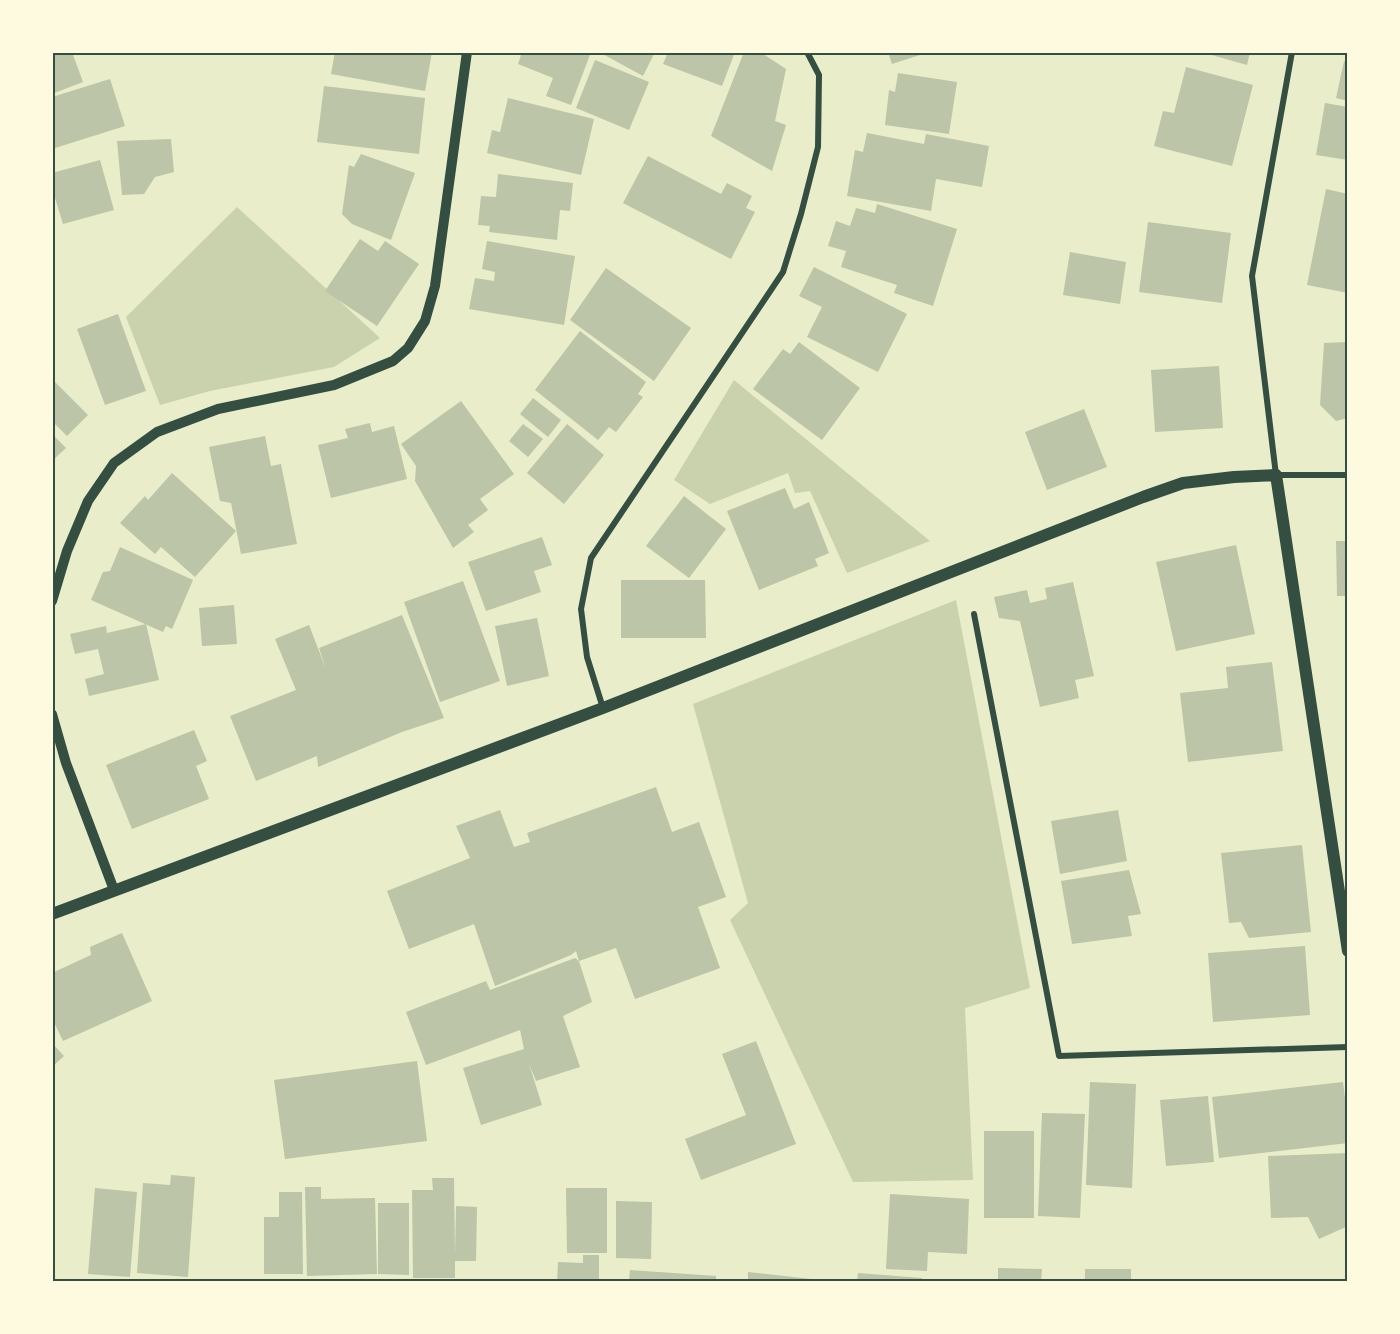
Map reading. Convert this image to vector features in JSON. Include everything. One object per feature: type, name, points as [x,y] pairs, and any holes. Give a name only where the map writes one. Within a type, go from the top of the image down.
[{"type":"main road","points":[[52,914],[603,708],[1173,486],[1234,477],[1276,475],[1347,951]]},
{"type":"street","points":[[52,601],[67,550],[88,501],[114,463],[140,444],[157,432],[218,409],[334,385],[393,361],[408,348],[425,321],[435,286],[467,52]]},
{"type":"street","points":[[603,708],[587,657],[581,609],[591,558],[783,272],[818,147],[819,75],[807,52]]},
{"type":"street","points":[[1292,52],[1252,276],[1276,475],[1347,475]]},
{"type":"street","points":[[974,614],[1059,1056],[1347,1047]]},
{"type":"street","points":[[52,714],[66,763],[114,890]]},
{"type":"green space","points":[[237,207],[380,338],[334,367],[210,391],[160,405],[126,317]]},
{"type":"green space","points":[[734,380],[930,541],[847,573],[810,491],[795,493],[788,473],[710,504],[674,480]]},
{"type":"green space","points":[[956,600],[1030,988],[965,1008],[973,1180],[853,1182],[730,920],[748,903],[693,704]]},
{"type":"building","points":[[52,52],[72,52],[83,82],[52,94]]},
{"type":"building","points":[[335,52],[432,52],[425,91],[331,74]]},
{"type":"building","points":[[522,52],[591,52],[571,105],[546,96],[553,78],[518,64]]},
{"type":"building","points":[[599,52],[655,52],[643,76]]},
{"type":"building","points":[[668,52],[735,52],[722,86],[663,64]]},
{"type":"building","points":[[744,52],[760,52],[786,69],[775,121],[786,125],[772,171],[711,136]]},
{"type":"building","points":[[888,52],[926,52],[926,53],[892,64]]},
{"type":"building","points":[[1201,52],[1250,52],[1247,65]]},
{"type":"building","points":[[595,60],[649,82],[629,130],[576,108]]},
{"type":"building","points":[[1344,61],[1348,61],[1348,101],[1336,98]]},
{"type":"building","points":[[1186,67],[1253,85],[1232,166],[1154,146],[1163,111],[1174,113]]},
{"type":"building","points":[[898,73],[957,82],[949,134],[885,125],[889,90],[895,92]]},
{"type":"building","points":[[110,79],[125,126],[52,149],[52,97]]},
{"type":"building","points":[[324,86],[425,98],[419,154],[317,142]]},
{"type":"building","points":[[508,98],[594,119],[581,175],[487,153],[492,130],[500,132]]},
{"type":"building","points":[[1325,103],[1348,107],[1348,160],[1316,155]]},
{"type":"building","points":[[867,133],[924,144],[926,134],[989,146],[982,187],[936,179],[931,211],[847,196],[855,150],[863,152]]},
{"type":"building","points":[[171,139],[174,172],[155,177],[144,194],[122,195],[117,141]]},
{"type":"building","points":[[361,154],[415,173],[391,240],[352,224],[342,214],[349,165],[354,167]]},
{"type":"building","points":[[648,156],[721,194],[727,183],[752,196],[746,208],[755,212],[731,259],[623,203]]},
{"type":"building","points":[[100,160],[114,210],[63,224],[52,188],[52,173]]},
{"type":"building","points":[[498,174],[573,183],[570,211],[560,210],[557,240],[489,232],[490,226],[478,225],[481,196],[496,197]]},
{"type":"building","points":[[1326,189],[1348,194],[1348,293],[1307,285]]},
{"type":"building","points":[[877,204],[957,229],[933,306],[894,293],[897,285],[841,267],[846,251],[828,246],[836,221],[850,226],[856,208],[875,213]]},
{"type":"building","points":[[1148,222],[1231,233],[1222,303],[1139,292]]},
{"type":"building","points":[[360,239],[378,251],[385,241],[419,264],[377,326],[325,291]]},
{"type":"building","points":[[487,241],[575,256],[564,325],[469,309],[475,278],[494,281],[495,272],[482,269]]},
{"type":"building","points":[[1070,252],[1126,262],[1120,304],[1063,295]]},
{"type":"building","points":[[814,267],[907,314],[878,372],[807,337],[822,307],[799,296]]},
{"type":"building","points":[[606,268],[691,328],[654,381],[570,320]]},
{"type":"building","points":[[118,314],[146,391],[105,405],[77,329]]},
{"type":"building","points":[[580,331],[646,382],[638,394],[643,397],[616,432],[609,427],[598,440],[535,390]]},
{"type":"building","points":[[799,342],[860,388],[822,440],[753,389],[783,349],[790,354]]},
{"type":"building","points":[[1348,342],[1348,418],[1336,421],[1320,405],[1324,343]]},
{"type":"building","points":[[1219,366],[1223,428],[1155,432],[1151,370]]},
{"type":"building","points":[[52,379],[88,415],[67,436],[52,421]]},
{"type":"building","points":[[533,398],[561,420],[548,437],[520,414]]},
{"type":"building","points":[[461,401],[514,474],[480,499],[488,510],[468,525],[474,532],[453,548],[415,481],[416,466],[401,444]]},
{"type":"building","points":[[1084,409],[1107,467],[1047,490],[1025,432]]},
{"type":"building","points":[[370,423],[372,432],[394,426],[407,479],[331,498],[318,445],[348,438],[345,429]]},
{"type":"building","points":[[523,424],[543,439],[528,457],[509,441]]},
{"type":"building","points":[[567,424],[604,455],[564,504],[527,473]]},
{"type":"building","points":[[52,434],[66,448],[52,461]]},
{"type":"building","points":[[265,436],[271,466],[281,464],[297,544],[241,554],[231,503],[220,501],[209,447]]},
{"type":"building","points":[[172,473],[236,531],[195,577],[161,547],[155,554],[120,523],[145,496],[148,500]]},
{"type":"building","points":[[785,488],[794,509],[809,502],[829,553],[815,559],[818,566],[759,590],[727,511]]},
{"type":"building","points":[[684,496],[726,529],[689,578],[646,546]]},
{"type":"building","points":[[542,537],[552,565],[534,571],[541,592],[486,611],[468,562]]},
{"type":"building","points":[[1336,541],[1348,541],[1348,596],[1337,596]]},
{"type":"building","points":[[1236,545],[1255,634],[1176,651],[1156,562]]},
{"type":"building","points":[[120,547],[193,580],[172,629],[166,626],[163,632],[91,600],[103,572],[110,571]]},
{"type":"building","points":[[621,580],[705,580],[706,638],[621,638]]},
{"type":"building","points":[[463,581],[500,681],[440,702],[404,602]]},
{"type":"building","points":[[1073,582],[1094,676],[1075,680],[1079,698],[1040,707],[1020,621],[999,618],[994,597],[1027,590],[1030,603],[1047,599],[1045,588]]},
{"type":"building","points":[[234,605],[237,644],[202,646],[199,608]]},
{"type":"building","points":[[402,615],[444,718],[402,732],[318,767],[317,756],[256,781],[230,716],[296,690],[275,639],[309,625],[326,669],[319,648]]},
{"type":"building","points":[[537,618],[549,676],[507,686],[495,626]]},
{"type":"building","points":[[146,624],[159,680],[89,696],[85,679],[104,674],[98,649],[75,654],[70,634],[106,626],[107,633]]},
{"type":"building","points":[[1272,662],[1283,751],[1188,762],[1180,693],[1228,688],[1226,667]]},
{"type":"building","points":[[194,730],[207,761],[196,766],[209,799],[132,829],[106,765]]},
{"type":"building","points":[[656,787],[672,832],[699,822],[726,897],[698,907],[720,968],[635,999],[616,948],[579,961],[576,951],[495,986],[474,924],[409,949],[387,891],[470,858],[456,826],[500,810],[514,847],[530,842],[527,833]]},
{"type":"building","points":[[1118,810],[1127,861],[1060,874],[1051,821]]},
{"type":"building","points":[[1302,845],[1311,932],[1249,938],[1241,922],[1229,923],[1221,853]]},
{"type":"building","points":[[1129,870],[1141,914],[1128,916],[1132,936],[1072,944],[1061,881]]},
{"type":"building","points":[[122,933],[152,1001],[63,1041],[52,1018],[52,973],[91,955],[90,947]]},
{"type":"building","points":[[1305,946],[1310,1015],[1213,1022],[1208,953]]},
{"type":"building","points":[[575,958],[579,961],[592,1002],[563,1016],[580,1067],[536,1081],[529,1064],[542,1105],[481,1125],[463,1068],[524,1049],[520,1030],[426,1065],[406,1012],[486,981],[490,990]]},
{"type":"building","points":[[756,1041],[796,1144],[701,1180],[685,1139],[746,1115],[722,1054]]},
{"type":"building","points":[[52,1043],[64,1056],[52,1067]]},
{"type":"building","points":[[417,1061],[427,1141],[285,1159],[274,1080]]},
{"type":"building","points":[[1090,1082],[1136,1084],[1132,1188],[1086,1185]]},
{"type":"building","points":[[1343,1082],[1348,1143],[1219,1158],[1212,1097]]},
{"type":"building","points":[[1208,1096],[1214,1162],[1166,1166],[1160,1100]]},
{"type":"building","points":[[1042,1113],[1085,1114],[1080,1218],[1038,1216]]},
{"type":"building","points":[[984,1131],[1034,1131],[1034,1218],[984,1218]]},
{"type":"building","points":[[1348,1153],[1348,1226],[1319,1239],[1308,1217],[1271,1218],[1268,1156]]},
{"type":"building","points":[[171,1175],[195,1177],[188,1277],[137,1273],[143,1183],[170,1185]]},
{"type":"building","points":[[432,1178],[454,1178],[455,1255],[456,1206],[477,1207],[476,1261],[455,1261],[455,1278],[413,1278],[412,1190],[433,1190]]},
{"type":"building","points":[[305,1187],[321,1187],[321,1199],[375,1198],[377,1274],[307,1276]]},
{"type":"building","points":[[95,1188],[137,1192],[130,1277],[88,1274]]},
{"type":"building","points":[[566,1188],[607,1188],[607,1253],[567,1253]]},
{"type":"building","points":[[279,1192],[302,1192],[303,1274],[264,1274],[264,1217],[279,1217]]},
{"type":"building","points":[[890,1194],[969,1199],[967,1254],[928,1252],[927,1271],[886,1269]]},
{"type":"building","points":[[616,1201],[652,1202],[651,1259],[616,1258]]},
{"type":"building","points":[[378,1203],[409,1203],[409,1275],[378,1274]]},
{"type":"building","points":[[583,1255],[599,1255],[599,1282],[557,1282],[558,1262],[583,1263]]},
{"type":"building","points":[[998,1268],[1042,1269],[1041,1282],[998,1282]]},
{"type":"building","points":[[1085,1269],[1131,1269],[1131,1282],[1085,1282]]},
{"type":"building","points":[[630,1270],[716,1276],[716,1282],[629,1282]]},
{"type":"building","points":[[748,1272],[820,1280],[820,1282],[748,1282]]},
{"type":"building","points":[[858,1273],[922,1278],[922,1282],[857,1282]]}]
